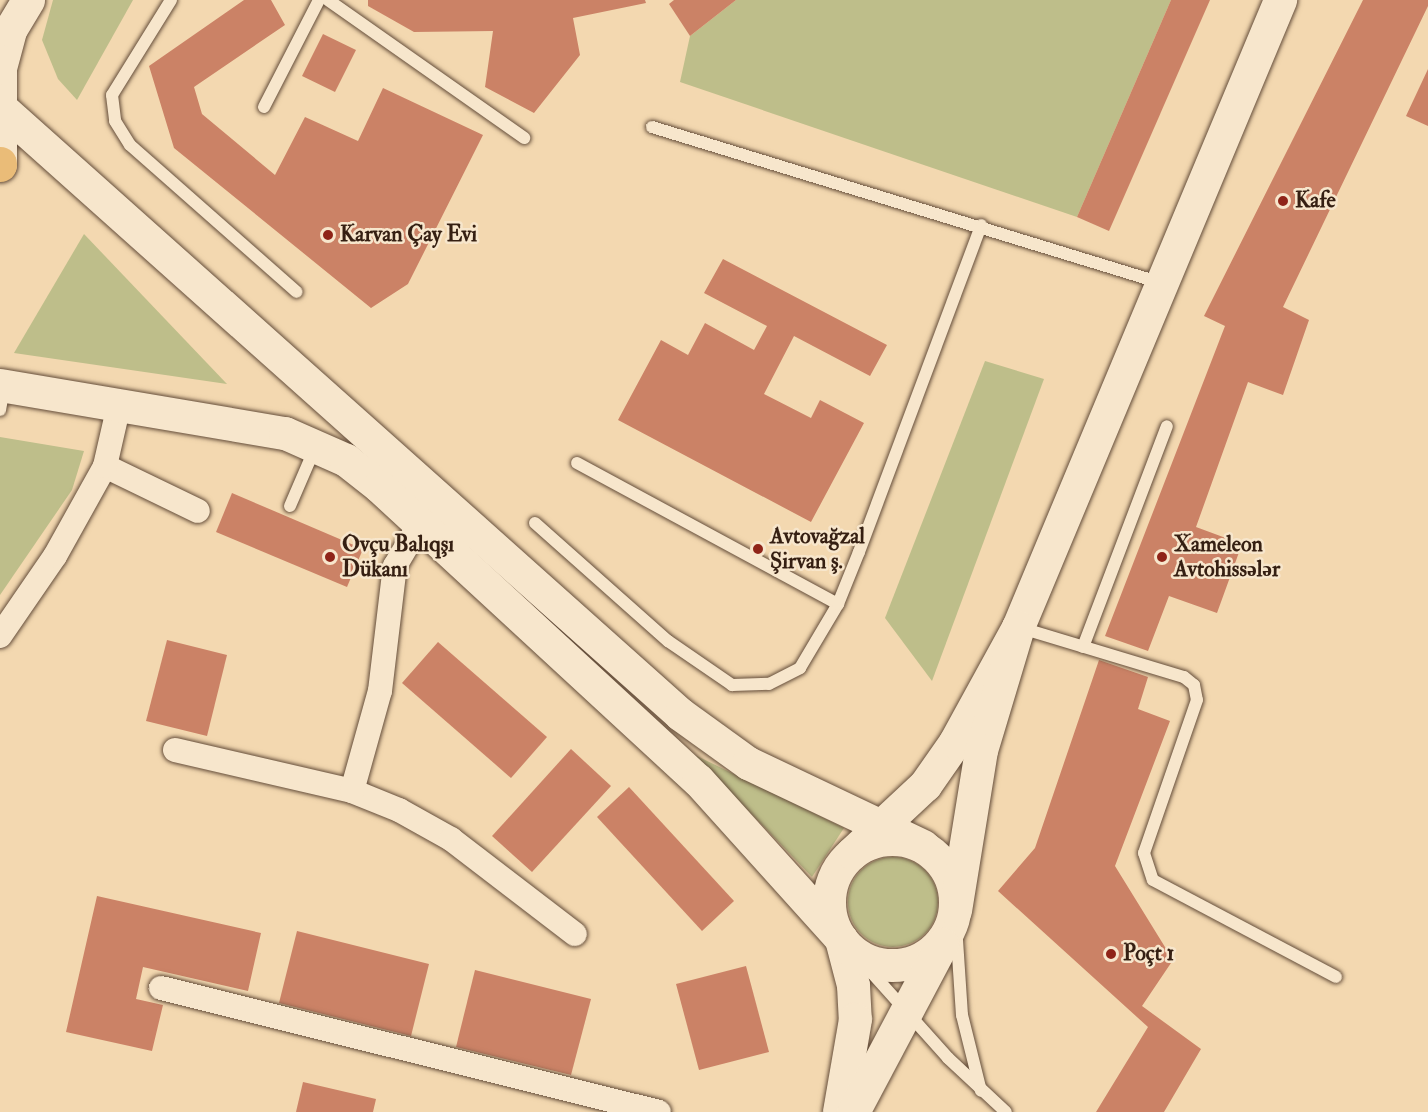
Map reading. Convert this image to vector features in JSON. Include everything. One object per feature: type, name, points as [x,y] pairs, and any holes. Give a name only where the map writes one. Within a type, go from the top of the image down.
[{"type":"main road","points":[[0,164],[0,68],[10,30],[28,0]]},
{"type":"main road","points":[[853,1112],[953,919],[981,750],[1017,627],[1158,282],[1280,0]]},
{"type":"main road","points":[[0,107],[680,714],[748,763],[923,846],[949,873],[953,919],[940,944],[908,963],[889,966],[848,946],[698,780],[421,522],[346,460],[317,444],[243,423],[118,405],[1,394]]},
{"type":"main road","points":[[839,1112],[855,1019],[848,946],[832,922],[832,885],[852,853],[883,827],[925,784],[956,741],[1017,627]]},
{"type":"main road","points":[[852,853],[886,839],[923,846]]},
{"type":"street","points":[[0,636],[55,556],[105,466],[118,405]]},
{"type":"street","points":[[105,466],[198,511]]},
{"type":"street","points":[[352,790],[380,691],[395,566],[421,522]]},
{"type":"street","points":[[175,750],[352,790],[450,839],[575,934]]},
{"type":"street","points":[[161,988],[659,1112]]},
{"type":"lane","points":[[171,0],[112,95],[115,121],[130,145],[297,292]]},
{"type":"lane","points":[[264,107],[319,0]]},
{"type":"lane","points":[[328,0],[524,138]]},
{"type":"lane","points":[[652,127],[981,225],[1158,282]]},
{"type":"lane","points":[[535,523],[668,641],[732,685],[769,684],[800,668],[838,604],[981,225]]},
{"type":"lane","points":[[1083,647],[1167,426]]},
{"type":"lane","points":[[290,506],[317,444]]},
{"type":"lane","points":[[577,463],[838,604]]},
{"type":"lane","points":[[1017,627],[1184,677],[1194,685],[1197,700],[1143,853],[1153,879],[1335,977]]},
{"type":"lane","points":[[953,919],[962,1015],[982,1092]]},
{"type":"lane","points":[[848,946],[982,1092],[1006,1112]]},
{"type":"green space","points":[[53,0],[133,0],[77,100],[58,79],[42,40]]},
{"type":"green space","points":[[736,0],[1171,0],[1077,217],[680,82],[690,36]]},
{"type":"green space","points":[[84,234],[227,384],[14,353]]},
{"type":"green space","points":[[985,361],[1044,379],[932,681],[885,618]]},
{"type":"green space","points":[[0,437],[84,451],[72,490],[0,595]]},
{"type":"green space","points":[[695,755],[844,828],[812,877]]},
{"type":"green space","points":[[884,857],[902,857],[918,864],[931,877],[938,893],[938,911],[931,927],[918,940],[902,947],[884,947],[868,940],[855,927],[848,911],[848,893],[855,877],[868,864]]},
{"type":"building","points":[[244,0],[271,0],[285,25],[194,87],[202,114],[275,175],[305,117],[358,141],[383,88],[483,135],[408,284],[371,308],[174,148],[149,66]]},
{"type":"building","points":[[368,0],[645,0],[646,3],[573,18],[580,55],[534,113],[485,87],[493,31],[414,32],[368,6]]},
{"type":"building","points":[[674,0],[736,0],[690,36],[669,4]]},
{"type":"building","points":[[1171,0],[1210,0],[1109,231],[1077,217]]},
{"type":"building","points":[[1363,0],[1428,0],[1428,6],[1283,307],[1309,320],[1283,395],[1248,382],[1196,527],[1242,544],[1217,613],[1169,596],[1148,651],[1105,636],[1225,326],[1204,316]]},
{"type":"building","points":[[323,34],[356,50],[335,92],[302,76]]},
{"type":"building","points":[[1428,69],[1428,126],[1406,116]]},
{"type":"building","points":[[723,259],[887,345],[870,376],[794,336],[764,394],[811,418],[820,400],[864,423],[811,522],[618,420],[661,340],[688,355],[705,323],[754,350],[767,326],[704,293]]},
{"type":"building","points":[[232,493],[363,549],[347,587],[216,532]]},
{"type":"building","points":[[167,640],[227,655],[207,736],[146,721]]},
{"type":"building","points":[[438,642],[547,737],[511,778],[402,683]]},
{"type":"building","points":[[1099,660],[1148,677],[1138,709],[1170,721],[1115,866],[1173,960],[1142,1006],[1201,1049],[1164,1112],[1096,1112],[1148,1027],[998,891],[1035,848]]},
{"type":"building","points":[[571,749],[611,786],[532,872],[492,836]]},
{"type":"building","points":[[629,787],[734,901],[702,931],[597,817]]},
{"type":"building","points":[[97,896],[261,933],[248,991],[143,967],[136,999],[163,1005],[152,1051],[66,1032]]},
{"type":"building","points":[[297,931],[429,964],[411,1036],[279,1003]]},
{"type":"building","points":[[746,966],[769,1052],[699,1070],[676,984]]},
{"type":"building","points":[[475,970],[591,999],[571,1075],[456,1047]]},
{"type":"building","points":[[303,1082],[376,1099],[373,1112],[296,1112]]},
{"type":"place","name":"Kafe","points":[[1283,201]]},
{"type":"place","name":"Karvan Çay Evi","points":[[328,235]]},
{"type":"place","name":"Avtovağzal Şirvan ş.","points":[[758,549]]},
{"type":"place","name":"Ovçu Balıqşı Dükanı","points":[[330,557]]},
{"type":"place","name":"Xameleon Avtohissələr","points":[[1162,557]]},
{"type":"place","name":"Poçt 1","points":[[1111,954]]}]
